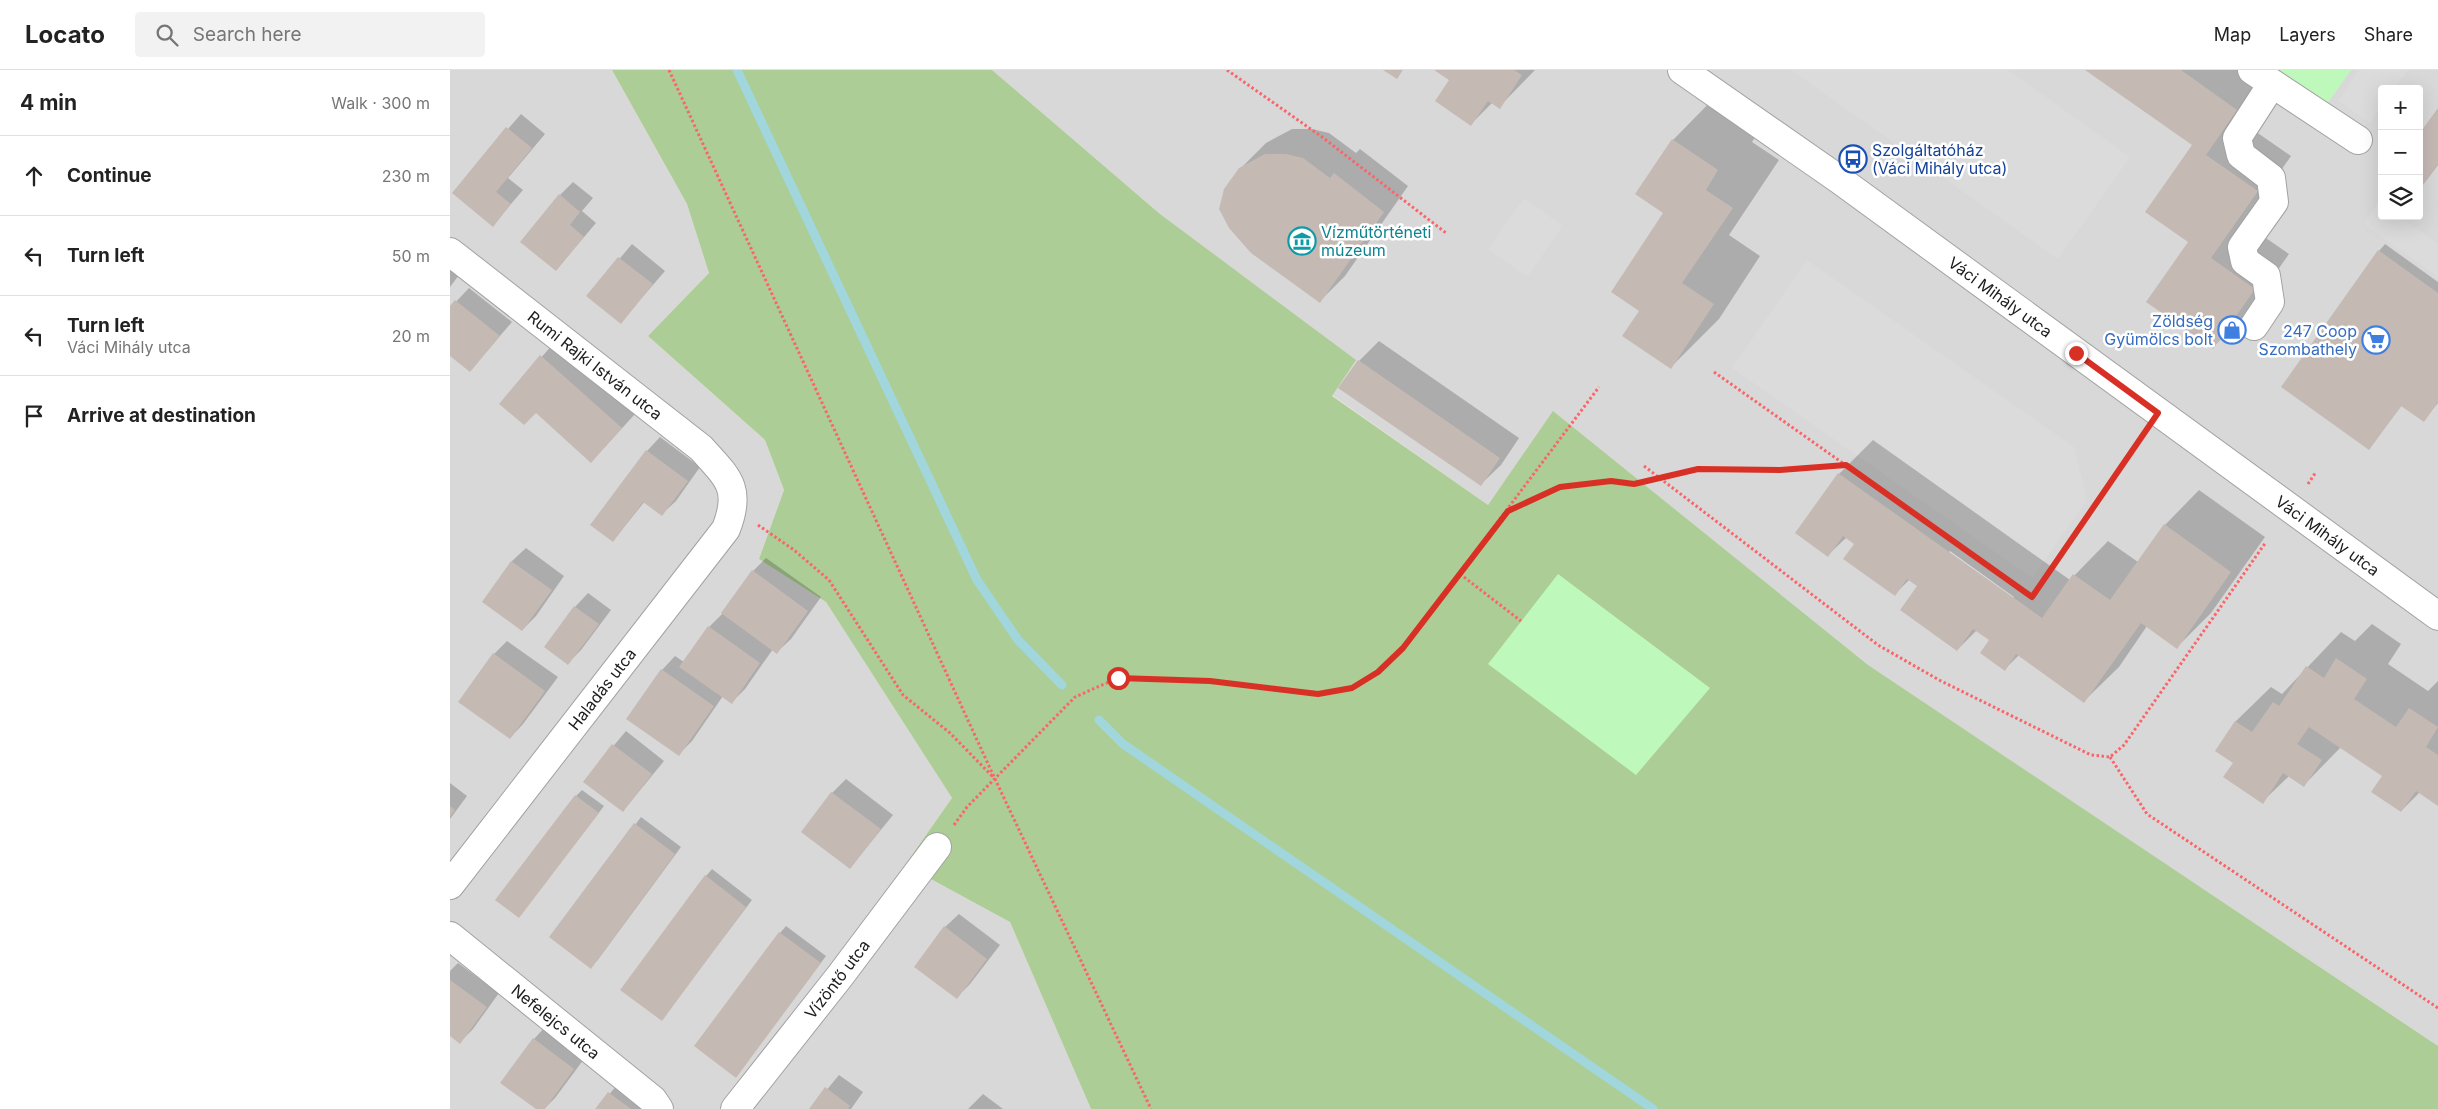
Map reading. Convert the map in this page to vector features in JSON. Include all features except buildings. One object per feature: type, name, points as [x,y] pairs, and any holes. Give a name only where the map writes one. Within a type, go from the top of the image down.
[{"type":"street","name":"Váci Mihály utca","points":[[1682,70],[1840,180],[2438,616]]},
{"type":"street","points":[[2254,326],[2270,302],[2266,276],[2244,261],[2242,247],[2274,202],[2271,178],[2241,156],[2237,138],[2262,77],[2358,140]]},
{"type":"street","name":"Rumi Rajki István utca","points":[[450,252],[700,448],[733,497]]},
{"type":"street","name":"Haladás utca","points":[[450,885],[726,529],[733,497]]},
{"type":"street","name":"Vízöntő utca","points":[[735,1109],[840,976],[937,847]]},
{"type":"street","name":"Nefelejcs utca","points":[[450,936],[652,1100],[659,1109]]},
{"type":"path","points":[[670,70],[995,779],[1151,1109]]},
{"type":"path","points":[[1227,70],[1322,137],[1446,232]]},
{"type":"path","points":[[1714,372],[2032,597],[2158,413]]},
{"type":"path","points":[[937,847],[968,807],[1075,697],[1118,678],[1210,681],[1318,694],[1352,688],[1378,672],[1403,648],[1508,511],[1599,387]]},
{"type":"path","points":[[1508,511],[1560,487],[1611,481],[1634,484],[1698,469],[1780,470],[1846,465]]},
{"type":"path","points":[[1644,466],[1878,644],[1938,680],[2092,755],[2110,758],[2147,814],[2438,1008]]},
{"type":"path","points":[[2307,485],[2316,472]]},
{"type":"path","points":[[733,497],[828,580],[903,695],[950,733],[995,779]]},
{"type":"path","points":[[2110,758],[2124,745],[2266,542]]},
{"type":"path","points":[[1460,574],[1521,621]]},
{"type":"shaded area","points":[[450,70],[612,70],[687,204],[709,273],[648,336],[765,440],[784,490],[759,559],[826,602],[952,798],[905,865],[1010,922],[1091,1109],[450,1109]]},
{"type":"shaded area","points":[[992,70],[2438,70],[2438,1046],[1867,665],[1554,412],[1488,505],[1332,395],[1355,360],[1160,214]]},
{"type":"shaded area","points":[[1791,70],[2008,70],[2130,157],[2058,259]]},
{"type":"shaded area","points":[[2359,70],[2408,70],[2397,85],[2378,85],[2378,112],[2370,123],[2338,100]]},
{"type":"shaded area","points":[[1524,198],[1563,226],[1527,277],[1488,249]]},
{"type":"shaded area","points":[[2378,203],[2378,220],[2405,220],[2438,244],[2438,277],[2364,224]]},
{"type":"shaded area","points":[[1807,260],[2074,447],[2087,500],[2032,578],[1732,368]]},
{"type":"green space","points":[[612,70],[992,70],[1160,214],[1356,360],[1332,396],[1488,505],[1553,411],[1868,665],[2438,1046],[2438,1109],[1091,1109],[1010,922],[905,865],[952,798],[826,602],[759,559],[784,490],[765,440],[648,336],[709,273],[687,204]]},
{"type":"green space","points":[[2279,70],[2351,70],[2327,104]]},
{"type":"green space","points":[[1558,574],[1710,688],[1636,775],[1488,664]]},
{"type":"waterway","points":[[737,70],[977,580],[1018,640],[1062,685]]},
{"type":"waterway","points":[[1099,720],[1123,744],[1653,1109]]},
{"type":"place","name":"Szolgáltatóház (Váci Mihály utca)","points":[[1853,159]]},
{"type":"place","name":"Vízműtörténeti múzeum","points":[[1302,241]]},
{"type":"place","name":"Zöldség Gyümölcs bolt","points":[[2232,330]]},
{"type":"place","name":"247 Coop Szombathely","points":[[2376,340]]},
{"type":"route","points":[[1118,678],[1210,681],[1318,694],[1352,688],[1378,672],[1403,648],[1508,511],[1560,487],[1611,481],[1634,484],[1698,469],[1780,470],[1846,465],[2032,597],[2158,413],[2076,353]]}]
